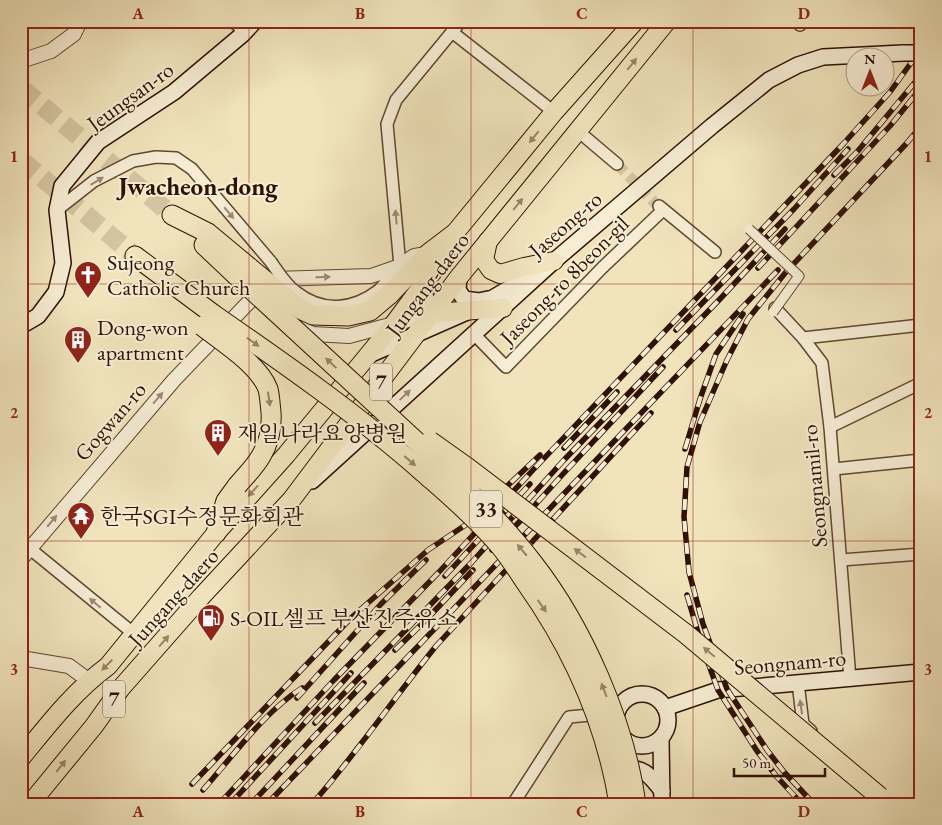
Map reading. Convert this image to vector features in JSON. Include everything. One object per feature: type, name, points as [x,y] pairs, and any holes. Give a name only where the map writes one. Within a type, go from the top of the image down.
[{"type":"highway","name":"33","points":[[172,215],[245,273],[379,407],[456,478],[498,521],[533,562],[556,596],[580,638],[600,681],[622,738],[636,804]]},
{"type":"highway","points":[[245,273],[300,310],[313,315],[324,317],[348,316],[370,312],[384,293],[429,253],[454,234]]},
{"type":"highway","name":"33","points":[[141,261],[208,320],[316,386],[388,442],[463,507],[501,547],[549,616],[572,657],[607,745],[619,804]]},
{"type":"highway","points":[[208,320],[237,353],[258,372],[268,388],[271,419],[269,437],[261,456],[226,501],[216,533]]},
{"type":"highway","points":[[379,407],[468,468],[686,634],[807,734],[887,804]]},
{"type":"highway","points":[[807,734],[871,804]]},
{"type":"main road","name":"Jeungsan-ro","points":[[21,326],[38,316],[56,292],[63,263],[58,210],[62,186],[98,142],[174,92],[243,34],[255,21]]},
{"type":"main road","name":"Jungang-daero","points":[[21,758],[66,703],[88,680],[108,666],[216,533],[286,455],[393,325],[442,258],[454,234],[554,112],[635,21]]},
{"type":"main road","name":"Jungang-daero","points":[[30,804],[94,726],[121,688],[201,597],[292,499],[434,313],[459,277],[668,21]]},
{"type":"main road","points":[[612,89],[583,106],[578,102],[612,57],[622,36]]},
{"type":"main road","name":"Jaseong-ro","points":[[292,499],[473,333],[499,302],[554,261],[712,126],[769,80],[798,65],[823,57],[921,53]]},
{"type":"main road","points":[[488,241],[484,260],[491,270],[500,274],[554,261]]},
{"type":"main road","points":[[459,277],[458,290],[464,299],[499,302]]},
{"type":"main road","points":[[422,286],[425,302],[434,313],[474,310]]},
{"type":"main road","points":[[367,356],[474,310],[499,302]]},
{"type":"main road","name":"Seongnam-ro","points":[[665,708],[718,690],[921,672]]},
{"type":"main road","points":[[636,695],[653,696],[665,708],[668,716],[666,732],[654,744],[646,747],[629,743],[618,730],[616,721],[621,705],[636,695]]},
{"type":"main road","points":[[614,804],[615,772],[622,737]]},
{"type":"main road","points":[[661,739],[662,797]]},
{"type":"main road","points":[[615,772],[625,769],[642,770],[651,776],[662,797]]},
{"type":"street","points":[[21,61],[51,51],[74,34],[80,21]]},
{"type":"street","points":[[230,21],[238,25],[243,34]]},
{"type":"street","points":[[58,210],[94,181],[133,161],[156,157],[176,158],[192,169],[295,292],[317,305],[344,307],[384,293],[400,266],[387,124],[396,100],[461,21]]},
{"type":"street","points":[[796,21],[800,25],[804,21]]},
{"type":"street","points":[[452,32],[554,112]]},
{"type":"street","points":[[578,131],[617,164]]},
{"type":"street","name":"Jaseong-ro 8beon-gil","points":[[473,333],[506,367],[660,207],[715,252]]},
{"type":"street","points":[[749,229],[798,276],[774,310]]},
{"type":"street","name":"Gogwan-ro","points":[[25,554],[174,380],[248,303],[274,279],[371,276],[400,266],[414,256],[429,253]]},
{"type":"street","points":[[248,303],[313,334],[349,336],[434,313]]},
{"type":"street","name":"Seongnamil-ro","points":[[774,310],[803,338],[822,363],[834,469],[850,678]]},
{"type":"street","points":[[803,338],[921,325]]},
{"type":"street","points":[[830,427],[921,383]]},
{"type":"street","points":[[834,469],[921,460]]},
{"type":"street","points":[[25,554],[133,633]]},
{"type":"street","points":[[840,560],[921,554]]},
{"type":"street","points":[[21,658],[69,666],[88,680]]},
{"type":"street","points":[[798,683],[803,724],[892,804]]},
{"type":"street","points":[[771,686],[775,712],[877,804]]},
{"type":"street","points":[[513,804],[569,717],[617,713]]},
{"type":"tunnel","points":[[21,88],[172,215]]},
{"type":"tunnel","points":[[21,160],[135,256]]},
{"type":"tunnel","points":[[617,164],[657,205]]},
{"type":"railway","points":[[219,804],[334,680],[439,572],[533,470],[845,142],[890,92],[921,49]]},
{"type":"railway","points":[[834,175],[857,152],[921,75]]},
{"type":"railway","points":[[758,268],[890,126],[921,88]]},
{"type":"railway","points":[[814,804],[784,772],[767,750],[727,689],[703,624],[689,572],[684,517],[687,467],[700,422],[727,360],[748,319],[786,272],[921,126]]},
{"type":"railway","points":[[676,330],[794,209],[848,149]]},
{"type":"railway","points":[[315,723],[472,562],[563,461],[785,229]]},
{"type":"railway","points":[[267,804],[778,270]]},
{"type":"railway","points":[[685,449],[716,354],[743,314]]},
{"type":"railway","points":[[492,550],[663,367]]},
{"type":"railway","points":[[564,448],[617,392]]},
{"type":"railway","points":[[312,804],[436,646],[651,413]]},
{"type":"railway","points":[[192,784],[352,617],[428,550],[467,524],[540,455]]},
{"type":"railway","points":[[445,576],[530,484]]},
{"type":"railway","points":[[297,698],[381,604],[426,560]]},
{"type":"railway","points":[[395,650],[473,570]]},
{"type":"railway","points":[[687,595],[702,646],[718,690],[757,751],[777,777],[802,804]]},
{"type":"railway","points":[[230,804],[351,673]]},
{"type":"railway","points":[[251,804],[364,683]]},
{"type":"railway","points":[[203,790],[262,722],[302,688]]},
{"type":"place","name":"Sujeong Catholic Church","points":[[88,299]]},
{"type":"place","name":"Dong-won apartment","points":[[78,364]]},
{"type":"place","name":"재일나라요양병원","points":[[218,457]]},
{"type":"place","name":"한국SGI수정문화회관","points":[[81,540]]},
{"type":"place","name":"S-OIL셀프 부산진주유소","points":[[211,642]]},
{"type":"district","name":"Jwacheon-dong","points":[[198,186]]}]
